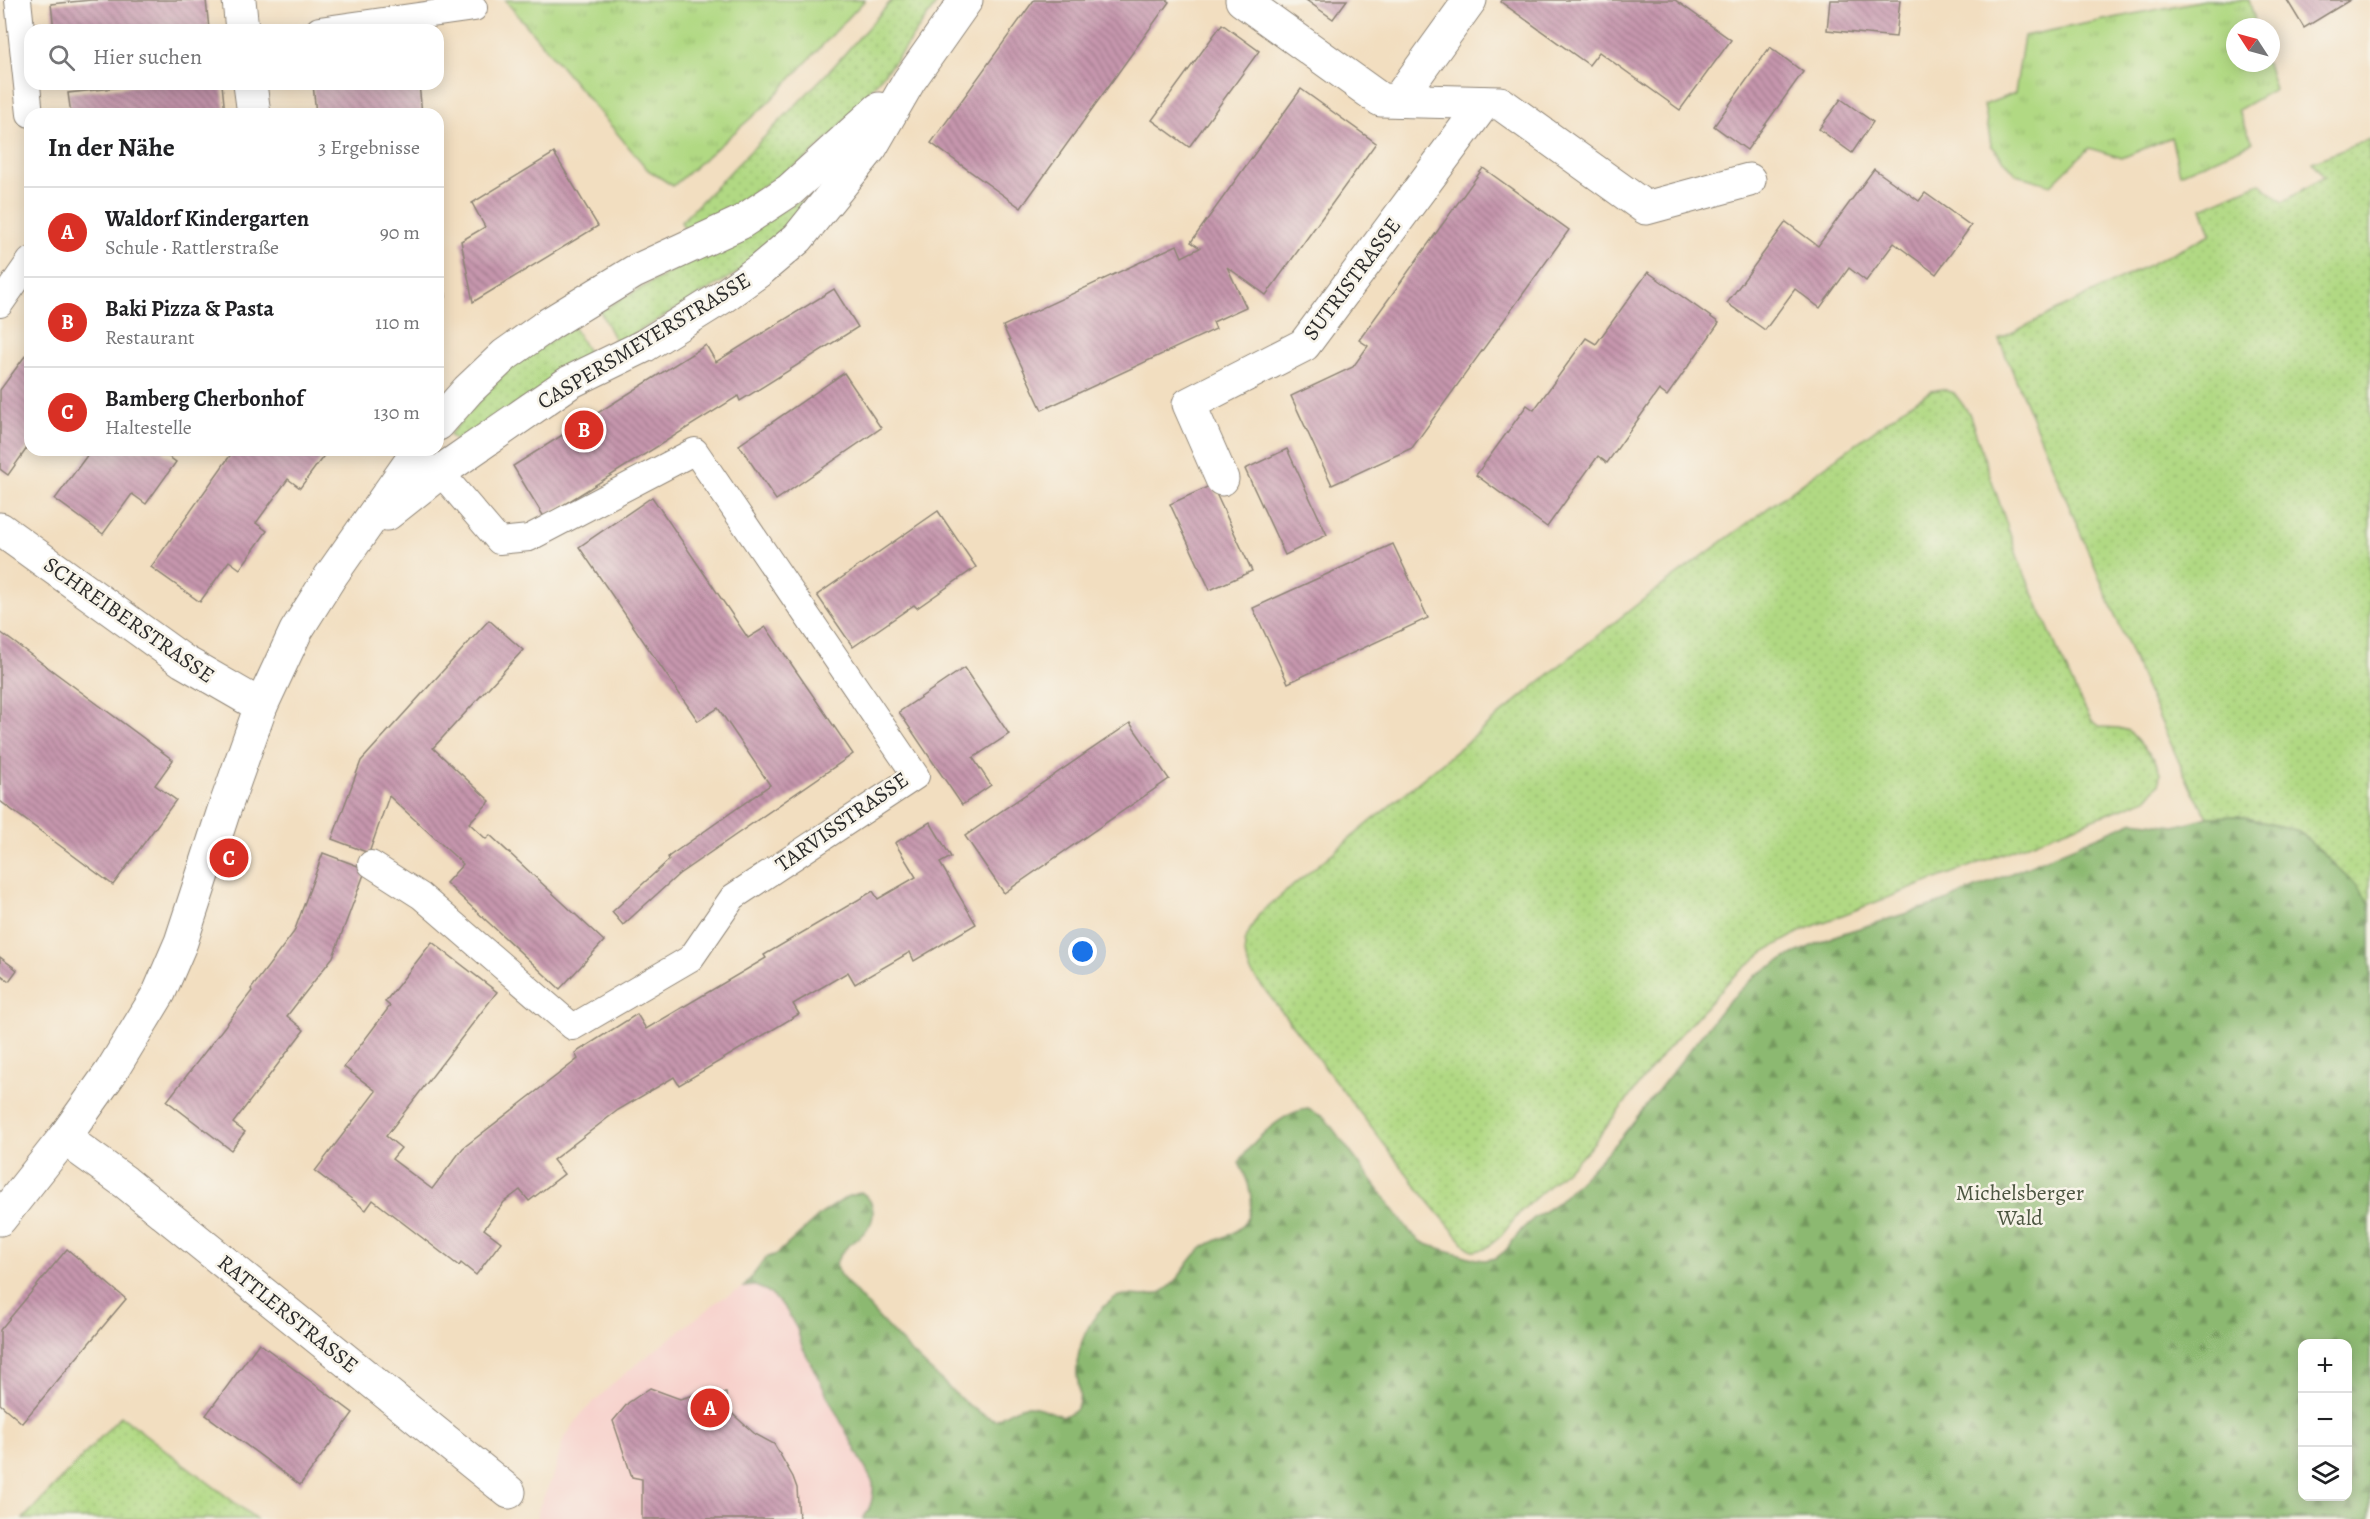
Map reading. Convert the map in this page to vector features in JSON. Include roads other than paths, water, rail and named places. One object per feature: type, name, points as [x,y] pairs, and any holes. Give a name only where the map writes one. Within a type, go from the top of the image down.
[{"type":"street","points":[[239,0],[241,24]]},
{"type":"street","name":"CASPERSMEYERSTRASSE","points":[[444,453],[570,382],[644,346],[721,298],[760,270],[798,238],[871,147],[909,81],[966,0]]},
{"type":"street","points":[[1242,0],[1381,100],[1500,103],[1646,208],[1749,180]]},
{"type":"street","points":[[1398,100],[1470,0]]},
{"type":"street","name":"CASPERSMEYERSTRASSE","points":[[444,417],[468,390],[506,355],[549,324],[634,272],[740,223],[790,190],[909,81]]},
{"type":"street","points":[[251,90],[253,108]]},
{"type":"street","name":"SUTRISTRASSE","points":[[1222,479],[1189,404],[1304,345],[1484,103]]},
{"type":"street","name":"CASPERSMEYERSTRASSE","points":[[0,1219],[64,1138],[111,1072],[159,993],[181,942],[261,706],[296,631],[361,533],[430,461]]},
{"type":"street","name":"SCHREIBERSTRASSE","points":[[0,529],[183,661],[261,706]]},
{"type":"street","name":"RATTLERSTRASSE","points":[[64,1138],[125,1182],[509,1492]]},
{"type":"lane","points":[[18,0],[24,57]]},
{"type":"lane","points":[[361,24],[474,8]]},
{"type":"lane","points":[[27,90],[29,108]]},
{"type":"lane","points":[[0,304],[24,270]]},
{"type":"lane","name":"TARVISSTRASSE","points":[[371,864],[422,896],[573,1027],[691,958],[733,897],[916,776],[696,451],[529,538],[499,541],[430,461]]},
{"type":"place","name":"Baki Pizza & Pasta","points":[[584,430]]},
{"type":"place","name":"Bamberg Cherbonhof","points":[[229,858]]},
{"type":"place","name":"Waldorf Kindergarten","points":[[710,1408]]},
{"type":"park label","name":"Michelsberger Wald","points":[[2020,1206]]}]
